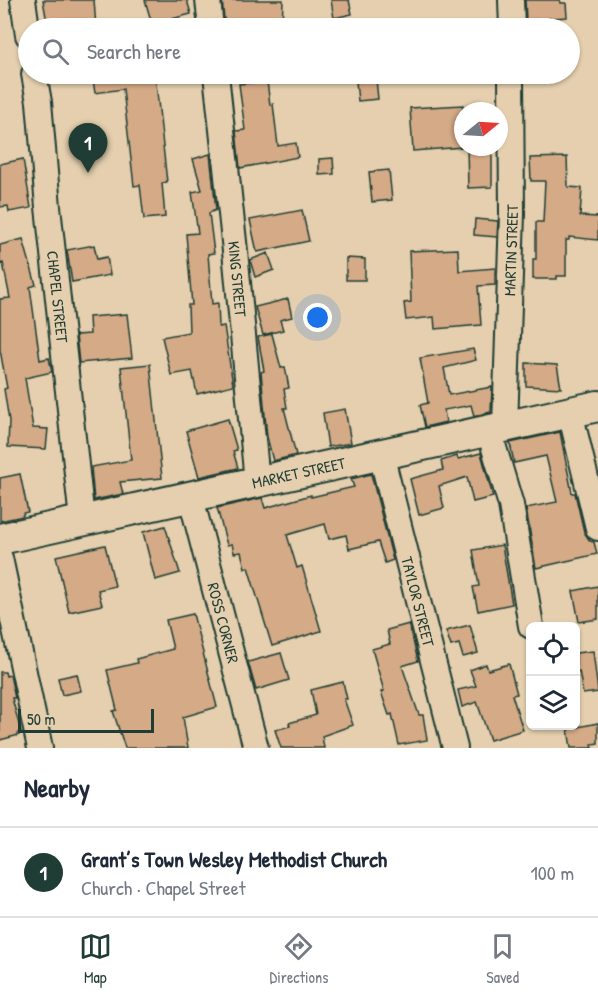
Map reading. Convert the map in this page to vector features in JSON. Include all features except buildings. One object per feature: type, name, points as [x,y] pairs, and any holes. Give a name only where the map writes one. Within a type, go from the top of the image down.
[{"type":"main road","name":"MARKET STREET","points":[[0,539],[584,409]]},
{"type":"street","points":[[23,0],[26,18]]},
{"type":"street","points":[[208,0],[210,18]]},
{"type":"street","points":[[511,0],[512,18]]},
{"type":"street","name":"CHAPEL STREET","points":[[36,84],[81,520]]},
{"type":"street","name":"KING STREET","points":[[217,84],[256,482]]},
{"type":"street","name":"MARTIN STREET","points":[[512,84],[512,224],[497,429],[530,622]]},
{"type":"street","points":[[584,409],[598,528]]},
{"type":"street","name":"TAYLOR STREET","points":[[381,454],[455,748]]},
{"type":"street","name":"ROSS CORNER","points":[[190,498],[256,748]]},
{"type":"street","points":[[0,558],[40,748]]},
{"type":"place","name":"Grant’s Town Wesley Methodist Church","points":[[88,173]]}]
